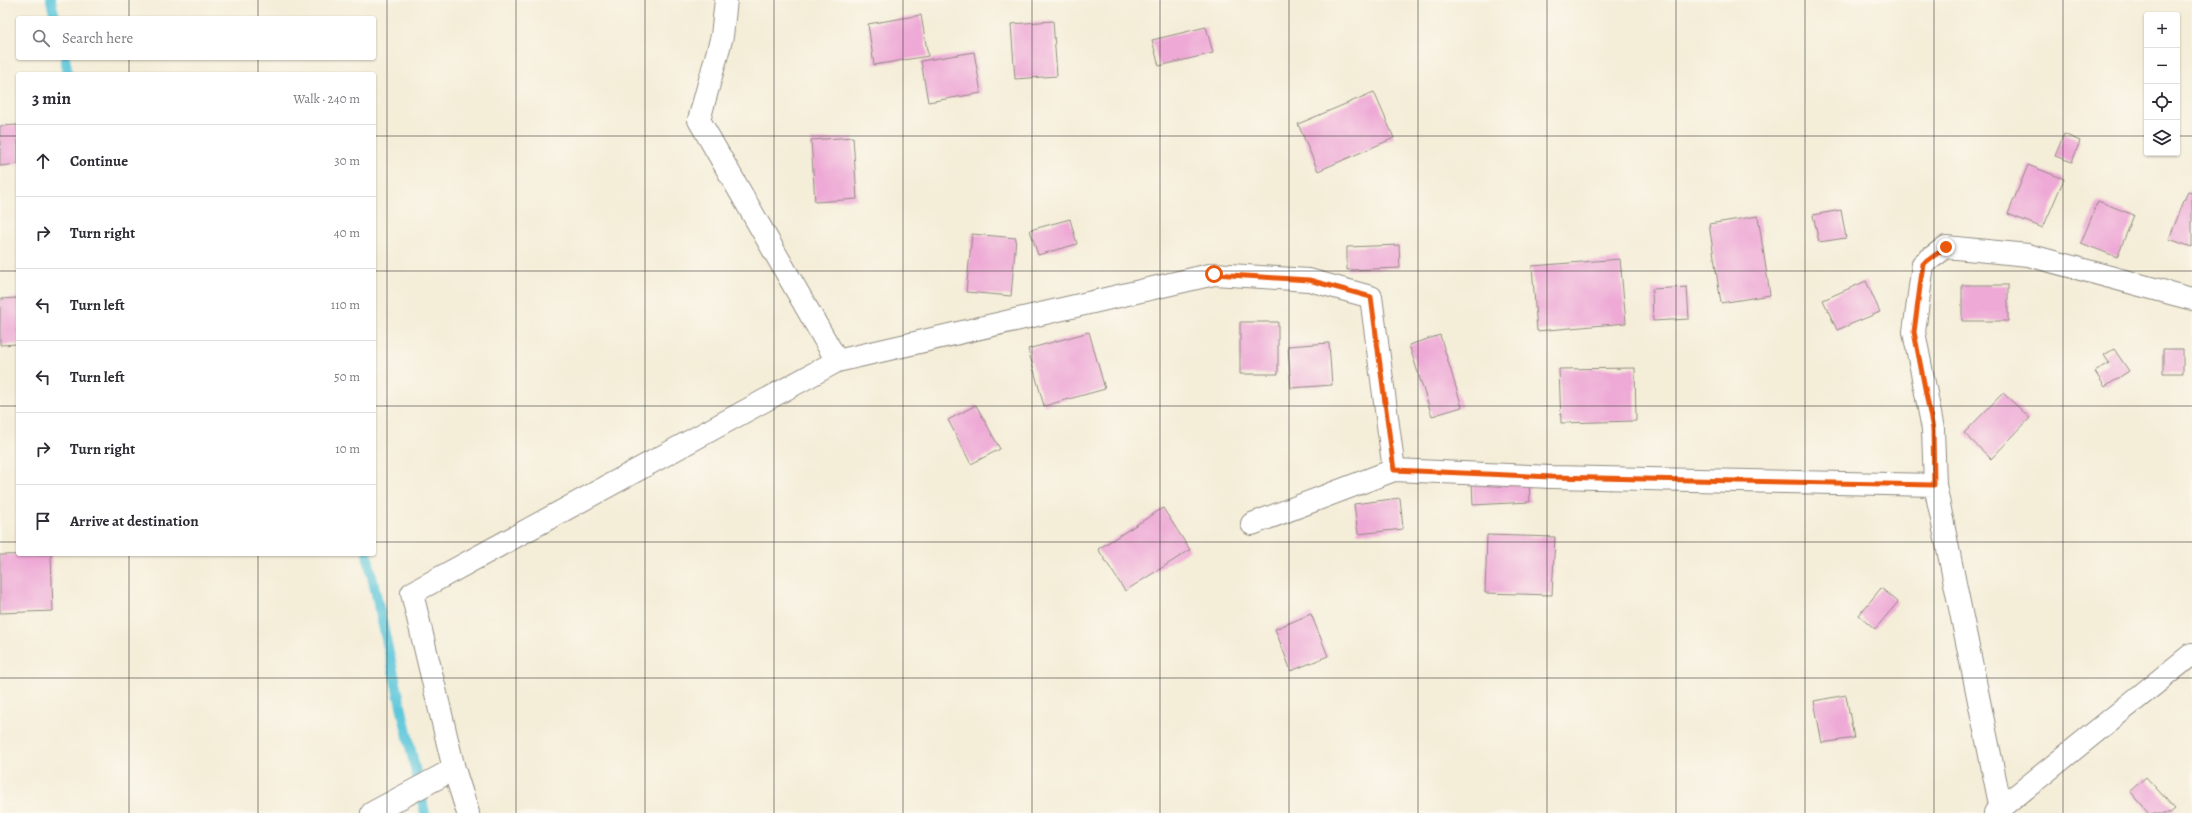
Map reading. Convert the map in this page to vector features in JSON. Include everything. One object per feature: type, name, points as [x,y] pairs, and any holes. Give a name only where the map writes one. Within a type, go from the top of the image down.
[{"type":"street","points":[[726,0],[722,36],[699,120],[837,361]]},
{"type":"street","points":[[2192,299],[2028,255],[1946,247],[1923,264],[1914,332],[1933,429],[1934,485],[1998,811],[2192,654]]},
{"type":"street","points":[[468,813],[454,769],[412,593],[837,361],[1214,274],[1309,280],[1371,297],[1394,470]]},
{"type":"street","points":[[1252,524],[1394,470],[1551,477],[1934,485]]},
{"type":"street","points":[[372,813],[454,769]]},
{"type":"building","points":[[921,15],[928,56],[874,65],[868,24]]},
{"type":"building","points":[[1053,21],[1057,76],[1015,79],[1011,24]]},
{"type":"building","points":[[1206,27],[1213,53],[1159,66],[1152,40]]},
{"type":"building","points":[[974,52],[981,93],[928,102],[921,61]]},
{"type":"building","points":[[1374,92],[1394,138],[1318,171],[1298,124]]},
{"type":"building","points":[[16,125],[16,164],[0,166],[0,126]]},
{"type":"building","points":[[2064,134],[2080,141],[2072,162],[2055,156]]},
{"type":"building","points":[[853,137],[857,199],[815,202],[811,140]]},
{"type":"building","points":[[2028,165],[2064,179],[2043,228],[2008,214]]},
{"type":"building","points":[[2188,191],[2192,193],[2192,247],[2169,239]]},
{"type":"building","points":[[2098,201],[2134,215],[2117,257],[2081,243]]},
{"type":"building","points":[[1841,210],[1846,238],[1819,242],[1813,215]]},
{"type":"building","points":[[1758,216],[1770,295],[1721,303],[1709,224]]},
{"type":"building","points":[[1070,219],[1077,244],[1038,255],[1030,230]]},
{"type":"building","points":[[972,234],[1016,238],[1011,296],[966,292]]},
{"type":"building","points":[[1399,245],[1400,268],[1347,270],[1347,247]]},
{"type":"building","points":[[1620,259],[1626,323],[1537,331],[1532,266]]},
{"type":"building","points":[[1866,281],[1880,312],[1837,330],[1823,300]]},
{"type":"building","points":[[1962,285],[2008,285],[2008,321],[1962,321]]},
{"type":"building","points":[[1687,287],[1689,319],[1653,321],[1652,289]]},
{"type":"building","points":[[16,298],[16,344],[0,345],[0,299]]},
{"type":"building","points":[[1240,322],[1278,322],[1278,374],[1240,374]]},
{"type":"building","points":[[1089,332],[1105,389],[1044,406],[1028,349]]},
{"type":"building","points":[[1440,335],[1462,407],[1432,416],[1409,345]]},
{"type":"building","points":[[1329,343],[1332,385],[1291,388],[1288,346]]},
{"type":"building","points":[[2114,349],[2129,371],[2105,387],[2095,372],[2109,363],[2104,355]]},
{"type":"building","points":[[2163,349],[2183,349],[2183,373],[2163,373]]},
{"type":"building","points":[[1635,368],[1636,421],[1561,423],[1559,369]]},
{"type":"building","points":[[2003,393],[2030,418],[1991,459],[1964,433]]},
{"type":"building","points":[[976,405],[1000,449],[971,464],[948,420]]},
{"type":"building","points":[[1529,479],[1530,502],[1473,505],[1472,482]]},
{"type":"building","points":[[1400,498],[1403,529],[1358,534],[1354,504]]},
{"type":"building","points":[[1163,508],[1190,550],[1125,591],[1098,549]]},
{"type":"building","points":[[1487,535],[1555,537],[1552,595],[1485,593]]},
{"type":"building","points":[[0,555],[51,556],[53,611],[0,613]]},
{"type":"building","points":[[1881,588],[1898,602],[1875,629],[1859,615]]},
{"type":"building","points":[[1311,614],[1328,656],[1291,671],[1275,629]]},
{"type":"building","points":[[1846,695],[1854,738],[1822,743],[1814,701]]},
{"type":"building","points":[[2146,777],[2175,809],[2170,813],[2149,813],[2130,791]]},
{"type":"waterway","points":[[51,0],[55,16]]},
{"type":"waterway","points":[[65,60],[68,72]]},
{"type":"waterway","points":[[367,556],[425,813]]},
{"type":"route","points":[[1214,274],[1309,280],[1371,297],[1394,470],[1551,477],[1934,485],[1933,429],[1914,332],[1923,264],[1946,247]]}]
